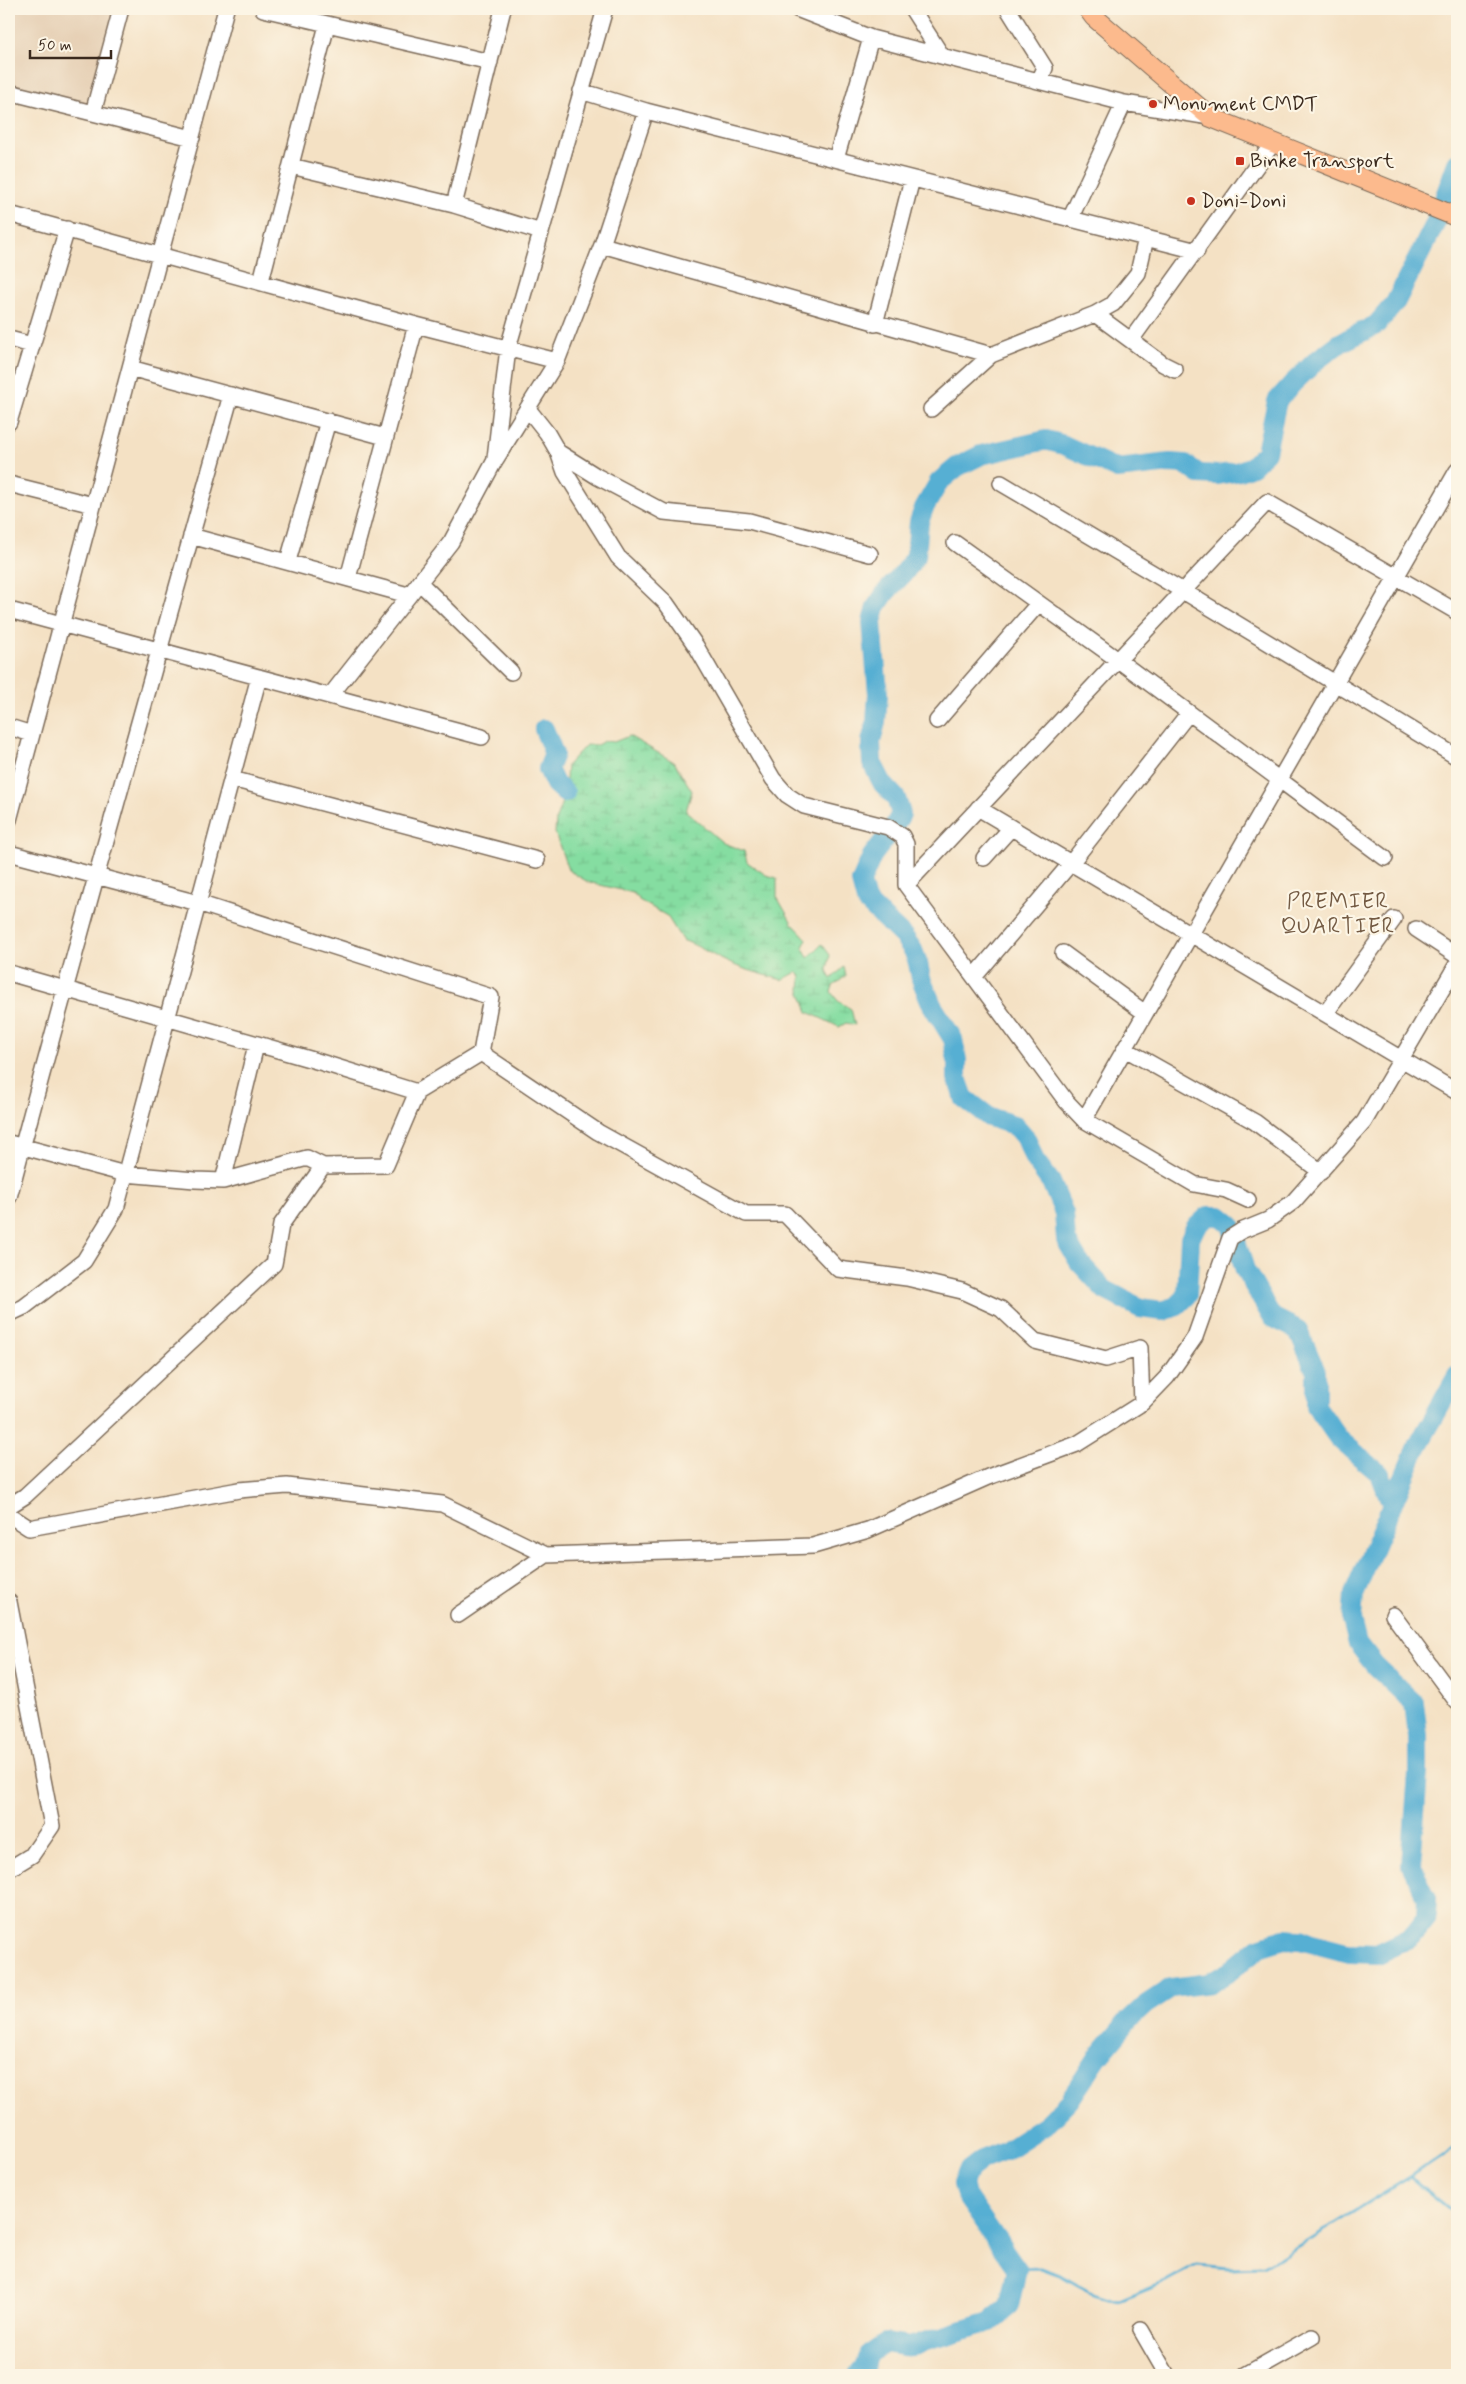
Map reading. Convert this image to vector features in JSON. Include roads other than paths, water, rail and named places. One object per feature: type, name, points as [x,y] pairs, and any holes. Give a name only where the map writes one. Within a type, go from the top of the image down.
[{"type":"main road","points":[[1088,9],[1094,17],[1210,118],[1457,217]]},
{"type":"street","points":[[93,113],[121,9]]},
{"type":"street","points":[[9,820],[226,9]]},
{"type":"street","points":[[263,9],[490,62]]},
{"type":"street","points":[[454,205],[503,9]]},
{"type":"street","points":[[494,462],[508,348],[605,9]]},
{"type":"street","points":[[798,9],[871,38],[1124,103],[1210,118]]},
{"type":"street","points":[[912,9],[942,56]]},
{"type":"street","points":[[1008,9],[1045,68],[1039,81]]},
{"type":"street","points":[[261,281],[327,25]]},
{"type":"street","points":[[836,160],[871,38]]},
{"type":"street","points":[[581,91],[646,111],[1197,251]]},
{"type":"street","points":[[9,92],[192,138]]},
{"type":"street","points":[[1070,219],[1124,103]]},
{"type":"street","points":[[330,696],[451,542],[494,462],[557,361],[602,245],[646,111]]},
{"type":"street","points":[[1131,340],[1273,143]]},
{"type":"street","points":[[291,166],[454,205],[541,232]]},
{"type":"street","points":[[875,324],[912,179]]},
{"type":"street","points":[[9,214],[261,281],[416,325],[557,361]]},
{"type":"street","points":[[9,422],[67,229]]},
{"type":"street","points":[[932,410],[991,355],[1095,314],[1113,304],[1138,273],[1146,238]]},
{"type":"street","points":[[602,245],[875,324],[991,355]]},
{"type":"street","points":[[1095,314],[1163,364],[1176,370]]},
{"type":"street","points":[[348,578],[416,325]]},
{"type":"street","points":[[9,339],[32,345]]},
{"type":"street","points":[[130,368],[385,437]]},
{"type":"street","points":[[9,1198],[16,1145],[65,990],[95,876],[231,395]]},
{"type":"street","points":[[528,409],[548,433],[558,452],[565,472],[618,557],[666,603],[696,646],[759,757],[773,780],[786,795],[804,806],[888,827],[902,836],[906,844],[906,885],[1066,1101],[1084,1120],[1194,1184],[1226,1190],[1248,1200]]},
{"type":"street","points":[[288,561],[328,421]]},
{"type":"street","points":[[558,452],[598,477],[664,512],[749,521],[870,554]]},
{"type":"street","points":[[1084,1120],[1334,684],[1456,476]]},
{"type":"street","points":[[1001,483],[1183,591],[1457,758]]},
{"type":"street","points":[[9,484],[93,505]]},
{"type":"street","points":[[906,885],[1267,502],[1457,612]]},
{"type":"street","points":[[191,536],[408,595]]},
{"type":"street","points":[[955,543],[1118,660],[1188,714],[1385,858]]},
{"type":"street","points":[[419,582],[511,672]]},
{"type":"street","points":[[937,720],[1038,604]]},
{"type":"street","points":[[9,610],[482,737]]},
{"type":"street","points":[[9,1314],[24,1307],[84,1261],[116,1209],[260,677]]},
{"type":"street","points":[[975,976],[1071,863],[1188,714]]},
{"type":"street","points":[[9,727],[32,734]]},
{"type":"street","points":[[232,779],[537,860]]},
{"type":"street","points":[[978,808],[1457,1092]]},
{"type":"street","points":[[984,858],[1011,828]]},
{"type":"street","points":[[9,853],[198,903],[491,998],[481,1052],[417,1092],[386,1165],[323,1166],[307,1158],[223,1181],[125,1174],[16,1145]]},
{"type":"street","points":[[1325,1014],[1394,919]]},
{"type":"street","points":[[1416,930],[1457,956]]},
{"type":"street","points":[[1063,953],[1145,1013]]},
{"type":"street","points":[[9,1515],[28,1528],[239,1490],[287,1486],[442,1504],[546,1555],[813,1546],[868,1530],[988,1478],[1077,1444],[1142,1403],[1168,1377],[1195,1337],[1236,1235],[1268,1220],[1293,1202],[1322,1172],[1364,1122],[1457,964]]},
{"type":"street","points":[[9,973],[417,1092]]},
{"type":"street","points":[[223,1181],[256,1044]]},
{"type":"street","points":[[1125,1049],[1255,1122],[1322,1172]]},
{"type":"street","points":[[481,1052],[598,1132],[746,1214],[785,1214],[838,1270],[907,1278],[962,1291],[1001,1309],[1035,1341],[1106,1359],[1140,1348],[1142,1403]]},
{"type":"street","points":[[9,1506],[25,1496],[274,1264],[281,1225],[323,1166]]},
{"type":"street","points":[[458,1616],[546,1555]]},
{"type":"street","points":[[9,1602],[52,1826],[32,1855],[9,1869]]},
{"type":"street","points":[[1393,1616],[1457,1702]]},
{"type":"street","points":[[1141,2330],[1167,2375]]},
{"type":"street","points":[[1245,2375],[1312,2337]]},
{"type":"waterway","points":[[1392,1505],[1380,1474],[1339,1439],[1316,1406],[1316,1372],[1298,1330],[1272,1317],[1245,1270],[1231,1225],[1220,1216],[1208,1216],[1195,1228],[1190,1239],[1187,1296],[1177,1306],[1163,1311],[1140,1308],[1105,1290],[1079,1262],[1066,1240],[1064,1213],[1051,1182],[1034,1159],[1027,1140],[1014,1125],[989,1117],[964,1098],[957,1078],[957,1060],[953,1039],[932,1005],[921,979],[913,950],[904,937],[866,901],[861,882],[872,856],[892,830],[901,814],[896,798],[883,784],[872,763],[871,742],[876,722],[878,694],[872,622],[876,607],[916,556],[919,522],[924,508],[939,482],[957,467],[981,455],[1046,440],[1064,445],[1117,469],[1170,463],[1185,464],[1199,474],[1218,475],[1240,471],[1252,466],[1266,452],[1277,401],[1317,360],[1340,343],[1376,325],[1395,303],[1435,224],[1457,163]]},
{"type":"waterway","points":[[544,729],[554,754],[548,769],[555,784],[565,793]]},
{"type":"waterway","points":[[858,2375],[864,2368],[869,2354],[885,2343],[914,2346],[990,2322],[1009,2306],[1017,2269],[966,2196],[963,2184],[969,2170],[982,2160],[1005,2151],[1046,2124],[1069,2101],[1098,2057],[1128,2021],[1145,2005],[1171,1988],[1210,1983],[1229,1972],[1259,1947],[1284,1939],[1300,1940],[1350,1953],[1377,1954],[1410,1938],[1426,1918],[1427,1898],[1411,1865],[1418,1773],[1418,1736],[1414,1703],[1375,1666],[1358,1644],[1352,1620],[1354,1594],[1416,1449],[1457,1376]]},
{"type":"waterway","points":[[1017,2269],[1041,2268],[1060,2275],[1090,2292],[1118,2301],[1166,2282],[1197,2265],[1229,2268],[1264,2267],[1410,2177],[1457,2145]]},
{"type":"waterway","points":[[1410,2177],[1457,2215]]},
{"type":"place","name":"Monument CMDT","points":[[1153,104]]},
{"type":"place","name":"Binke Transport","points":[[1240,161]]},
{"type":"place","name":"Doni-Doni","points":[[1191,201]]},
{"type":"district","name":"PREMIER QUARTIER","points":[[1338,914]]}]
